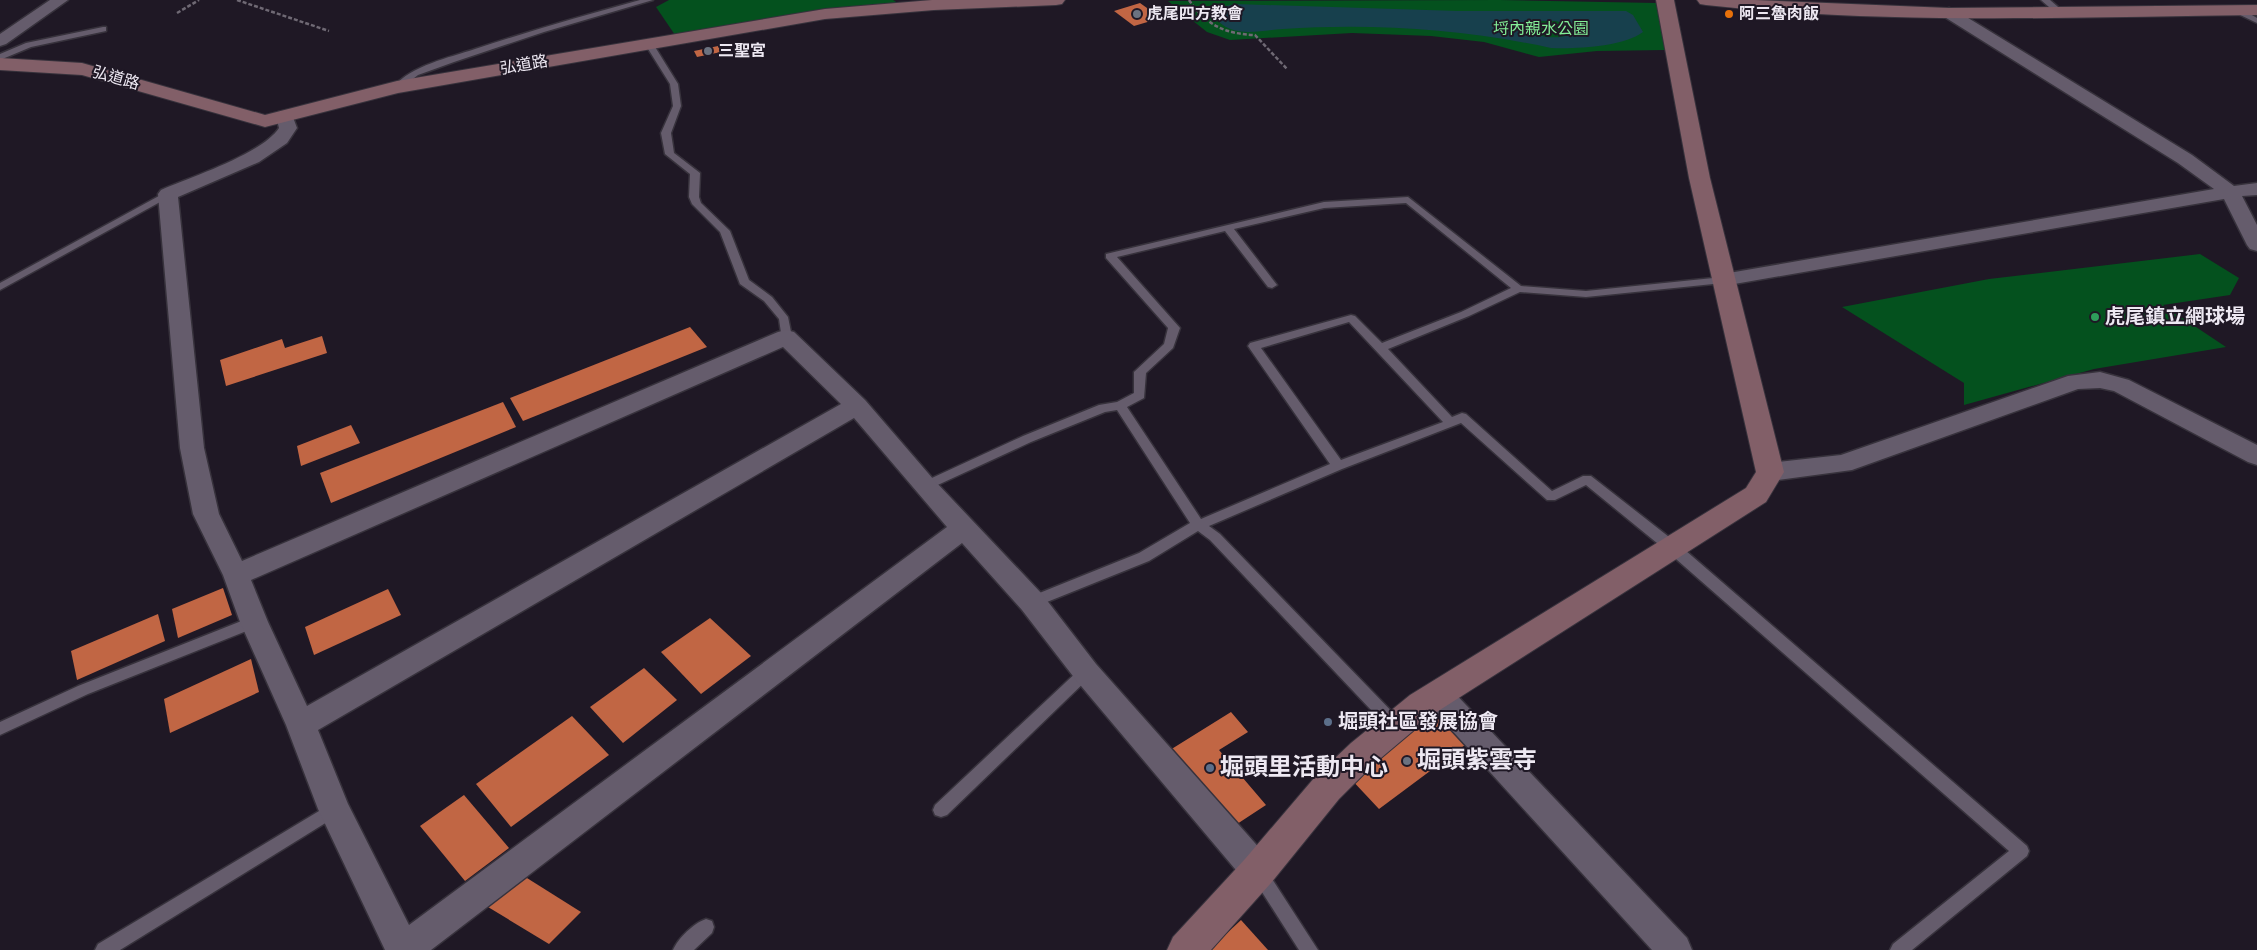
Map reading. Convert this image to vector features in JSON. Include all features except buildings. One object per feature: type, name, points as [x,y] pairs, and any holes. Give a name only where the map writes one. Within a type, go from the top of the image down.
[{"type":"street","points":[[0,41],[60,0]]},
{"type":"street","name":"弘道路","points":[[0,64],[82,69],[108,74],[233,113],[265,121],[396,87],[826,14],[934,5],[1056,0]]},
{"type":"street","points":[[1186,950],[1258,871],[1327,788],[1363,752],[1395,725],[1438,695],[1756,495],[1770,472],[1723,280],[1677,74],[1665,0]]},
{"type":"street","points":[[1706,0],[1772,7],[1809,4],[1949,13],[2257,10]]},
{"type":"street","points":[[1949,13],[2185,160],[2230,192],[2257,245]]},
{"type":"street","points":[[285,116],[288,128],[281,139],[252,158],[168,194],[192,448],[206,514],[236,576],[254,622],[301,725],[334,809],[403,950],[964,528]]},
{"type":"street","points":[[1723,280],[2230,192],[2257,189]]},
{"type":"street","points":[[236,576],[786,337],[857,406],[925,486],[1032,602],[1086,672],[1258,871]]},
{"type":"street","points":[[1770,472],[1843,464],[2076,381],[2100,380],[2121,386],[2257,456]]},
{"type":"street","points":[[301,725],[857,406]]},
{"type":"street","points":[[1438,695],[1675,950]]},
{"type":"lane","points":[[396,87],[415,73],[460,57],[541,30],[649,0]]},
{"type":"lane","points":[[2045,0],[2061,13]]},
{"type":"lane","points":[[2237,10],[2257,21]]},
{"type":"lane","points":[[0,57],[29,45],[103,29]]},
{"type":"lane","points":[[649,44],[674,84],[677,106],[666,133],[670,154],[695,173],[694,197],[697,204],[725,231],[744,282],[768,299],[784,318],[786,337]]},
{"type":"lane","points":[[0,287],[168,194]]},
{"type":"lane","points":[[925,486],[1027,439],[1104,408],[1120,406],[1140,395],[1140,372],[1169,345],[1174,328],[1110,256],[1324,204],[1408,200],[1518,288]]},
{"type":"lane","points":[[1228,228],[1272,285]]},
{"type":"lane","points":[[1380,348],[1464,314],[1518,288],[1586,294],[1723,280]]},
{"type":"lane","points":[[1338,466],[1254,346],[1352,318],[1451,423]]},
{"type":"lane","points":[[1120,406],[1198,525],[1215,537],[1395,725]]},
{"type":"lane","points":[[1032,602],[1144,557],[1198,525],[1338,466],[1451,423],[1462,417],[1551,497],[1587,479],[1673,548],[2021,851],[1900,950]]},
{"type":"lane","points":[[0,729],[84,690],[254,622]]},
{"type":"lane","points":[[941,810],[1086,672]]},
{"type":"lane","points":[[104,950],[334,809]]},
{"type":"lane","points":[[1258,871],[1309,950]]},
{"type":"lane","points":[[682,950],[706,927]]},
{"type":"path","points":[[177,13],[199,0]]},
{"type":"path","points":[[237,0],[329,31]]},
{"type":"path","points":[[1189,0],[1197,14],[1224,32],[1255,35],[1287,69]]},
{"type":"green space","points":[[669,0],[893,0],[901,5],[675,35],[656,7]]},
{"type":"green space","name":"埒內親水公園","points":[[1499,0],[1656,3],[1666,26],[1665,50],[1597,51],[1539,57],[1484,42],[1431,36],[1352,33],[1230,40],[1207,32],[1168,1]]},
{"type":"green space","points":[[2200,254],[2239,278],[2230,295],[2163,305],[2226,347],[2094,369],[1964,405],[1964,383],[1842,307],[1989,279]]},
{"type":"water","points":[[1235,4],[1458,11],[1626,11],[1633,15],[1643,32],[1624,41],[1612,44],[1551,48],[1485,36],[1384,27],[1317,27],[1245,32],[1236,31],[1220,23],[1213,16],[1216,8]],"holes":[[[1556,21],[1572,26],[1573,34],[1561,37],[1545,37],[1528,30],[1526,24]]]},
{"type":"place","name":"虎尾四方教會","points":[[1137,14]]},
{"type":"place","name":"阿三魯肉飯","points":[[1729,14]]},
{"type":"place","name":"三聖宮","points":[[708,51]]},
{"type":"place","name":"虎尾鎮立網球場","points":[[2095,317]]},
{"type":"place","name":"堀頭社區發展協會","points":[[1328,722]]},
{"type":"place","name":"堀頭紫雲寺","points":[[1407,761]]},
{"type":"place","name":"堀頭里活動中心","points":[[1210,768]]}]
